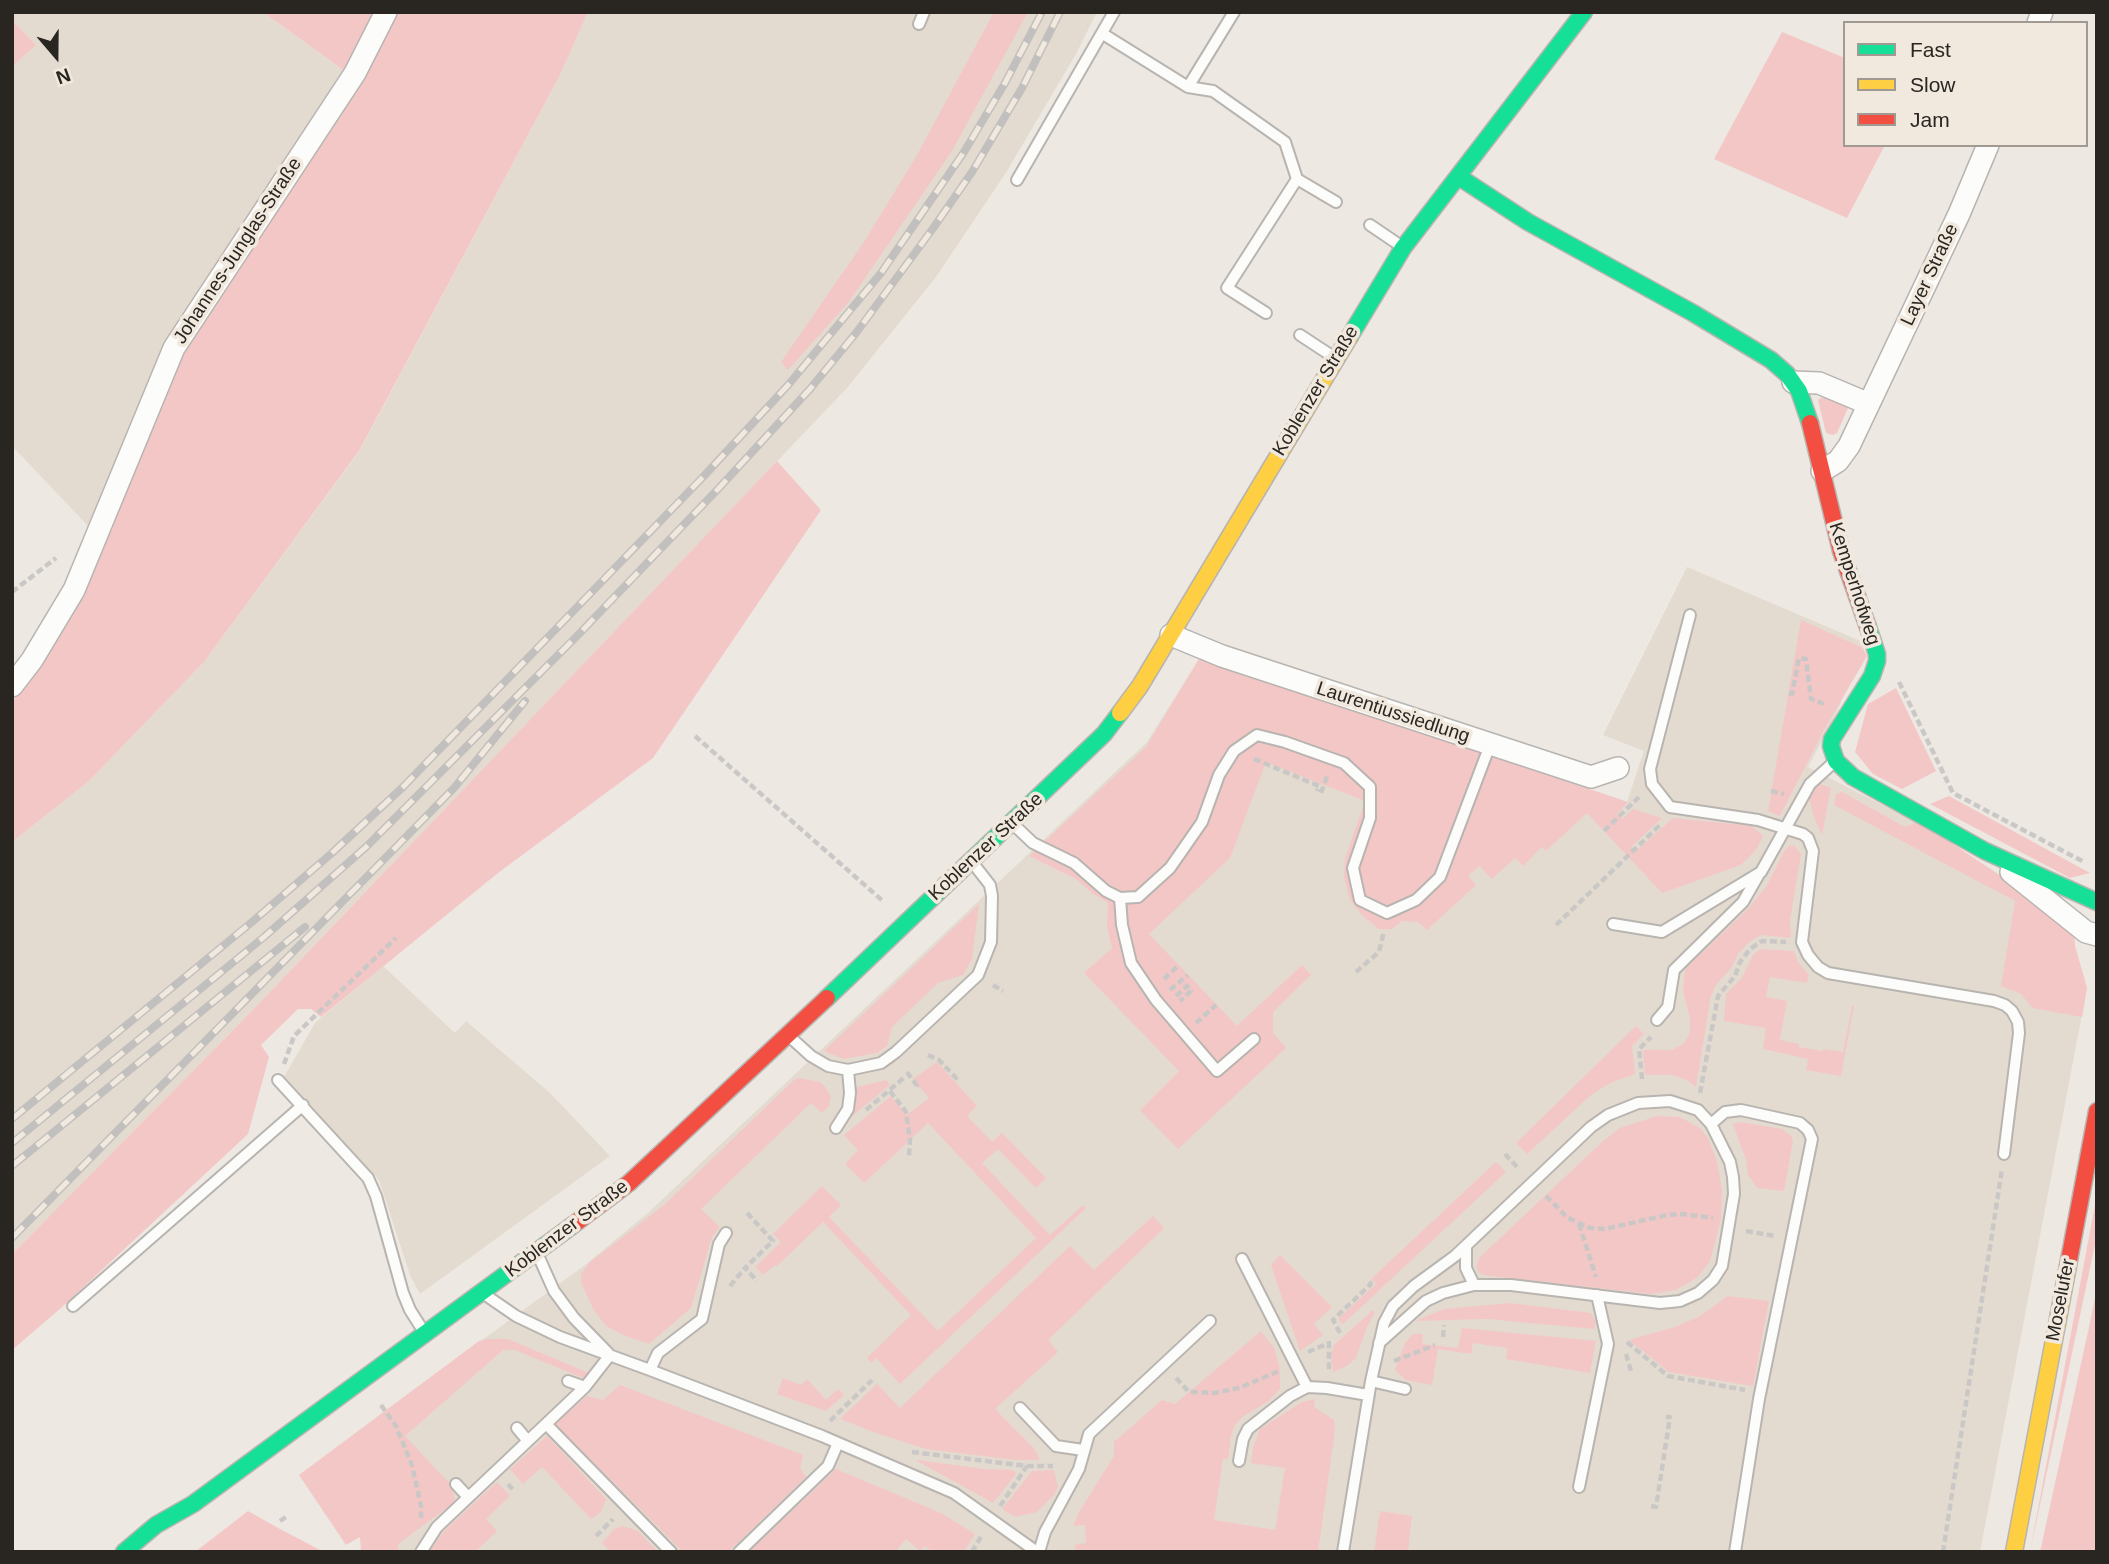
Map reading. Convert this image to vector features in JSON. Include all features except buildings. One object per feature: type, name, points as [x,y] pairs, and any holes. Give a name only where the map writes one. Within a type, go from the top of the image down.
[{"type":"street","name":"Johannes-Junglas-Straße","points":[[12,686],[33,660],[74,590],[174,348],[355,73],[386,12]]},
{"type":"street","name":"Koblenzer Straße","points":[[124,1552],[156,1525],[193,1504],[604,1203],[671,1146],[1012,823],[1110,726],[1135,694],[1404,247],[1584,12]]},
{"type":"street","name":"Layer Straße","points":[[1869,404],[1959,214],[1987,147]]},
{"type":"street","name":"Kemperhofweg","points":[[1459,177],[1528,222],[1693,313],[1771,360],[1793,382],[1807,410],[1841,551],[1877,654],[1875,668],[1832,739],[1830,746],[1836,761]]},
{"type":"street","points":[[1793,382],[1819,383],[1869,404],[1844,454],[1832,467],[1822,471]]},
{"type":"street","name":"Laurentiussiedlung","points":[[1171,635],[1222,656],[1591,777],[1618,768]]},
{"type":"street","points":[[1836,761],[1853,777],[1985,851],[2097,902]]},
{"type":"street","points":[[1985,851],[2086,933],[2097,935]]},
{"type":"street","name":"Moselufer","points":[[2025,1488],[2097,1111]]},
{"type":"street","points":[[2002,1552],[2025,1488]]},
{"type":"street","points":[[2014,1552],[2025,1488]]},
{"type":"street","name":"Koblenzer Straße","points":[[166,1538],[193,1504]]},
{"type":"lane","points":[[919,24],[924,12]]},
{"type":"lane","points":[[1017,180],[1114,12]]},
{"type":"lane","points":[[1188,87],[1234,12]]},
{"type":"lane","points":[[1103,34],[1188,87],[1213,90],[1286,142],[1297,179],[1336,202]]},
{"type":"lane","points":[[1266,313],[1227,288],[1297,179]]},
{"type":"lane","points":[[1370,225],[1404,247]]},
{"type":"lane","points":[[1300,335],[1335,358]]},
{"type":"lane","points":[[1690,615],[1650,769],[1652,784],[1670,807],[1758,820],[1804,834],[1808,838],[1813,850],[1802,942],[1818,967],[1828,973],[1994,1001],[2012,1011],[2018,1022],[2006,1101],[2004,1154]]},
{"type":"lane","points":[[1012,823],[1033,844],[1074,863],[1106,891],[1120,898],[1138,897],[1170,868],[1202,822],[1219,775],[1234,751],[1257,735],[1344,763],[1370,787],[1370,818],[1353,867],[1360,900],[1387,913],[1416,900],[1440,877],[1490,745]]},
{"type":"lane","points":[[1657,1020],[1668,1007],[1674,970],[1744,902],[1810,784],[1836,761]]},
{"type":"lane","points":[[788,1035],[811,1056],[828,1066],[848,1070],[881,1063],[978,975],[991,942],[992,896],[990,885],[971,861]]},
{"type":"lane","points":[[1613,924],[1662,932],[1761,872]]},
{"type":"lane","points":[[1120,898],[1122,925],[1131,963],[1156,1000],[1217,1070],[1254,1039]]},
{"type":"lane","points":[[836,1128],[848,1109],[848,1070]]},
{"type":"lane","points":[[278,1080],[363,1171],[372,1185],[403,1293],[425,1334]]},
{"type":"lane","points":[[1343,1552],[1368,1395],[1379,1343],[1384,1322],[1393,1306],[1414,1286],[1466,1246],[1591,1128],[1618,1110],[1639,1103],[1670,1101],[1698,1110],[1711,1124],[1722,1143],[1733,1177],[1734,1194],[1724,1257],[1717,1274],[1698,1293],[1670,1303],[1599,1292],[1499,1284],[1474,1285],[1453,1289],[1426,1301],[1379,1343]]},
{"type":"lane","points":[[74,1306],[303,1105]]},
{"type":"lane","points":[[1711,1124],[1725,1112],[1741,1110],[1800,1123],[1808,1130],[1812,1139],[1761,1393],[1735,1552]]},
{"type":"lane","points":[[650,1370],[658,1353],[702,1319],[719,1244],[726,1233]]},
{"type":"lane","points":[[1466,1246],[1466,1268],[1474,1285]]},
{"type":"lane","points":[[537,1253],[554,1291],[574,1318],[610,1354]]},
{"type":"lane","points":[[1242,1259],[1307,1387]]},
{"type":"lane","points":[[1579,1487],[1608,1343],[1599,1292]]},
{"type":"lane","points":[[482,1293],[516,1316],[560,1337],[838,1443],[954,1493],[1038,1552],[1045,1532],[1079,1469],[1089,1434],[1210,1321]]},
{"type":"lane","points":[[422,1550],[436,1527],[585,1387],[610,1354]]},
{"type":"lane","points":[[568,1381],[585,1387]]},
{"type":"lane","points":[[1371,1381],[1405,1389]]},
{"type":"lane","points":[[1239,1461],[1243,1439],[1248,1429],[1290,1396],[1307,1387],[1368,1395]]},
{"type":"lane","points":[[1020,1408],[1055,1446],[1083,1450]]},
{"type":"lane","points":[[546,1424],[671,1552]]},
{"type":"lane","points":[[517,1428],[528,1441]]},
{"type":"lane","points":[[739,1552],[828,1466],[838,1443]]},
{"type":"lane","points":[[456,1484],[468,1497]]},
{"type":"path","points":[[12,592],[55,558]]},
{"type":"path","points":[[1788,694],[1792,694],[1799,658],[1806,659],[1811,699],[1847,715]]},
{"type":"path","points":[[1875,668],[1887,673],[1902,685],[1953,793],[2085,863]]},
{"type":"path","points":[[695,736],[884,902]]},
{"type":"path","points":[[1234,751],[1319,786],[1317,791]]},
{"type":"path","points":[[1604,831],[1652,784]]},
{"type":"path","points":[[1771,792],[1785,794]]},
{"type":"path","points":[[1556,925],[1667,818],[1670,807]]},
{"type":"path","points":[[1356,972],[1378,952],[1387,913]]},
{"type":"path","points":[[278,1080],[294,1037],[396,938]]},
{"type":"path","points":[[1700,1094],[1718,996],[1735,976],[1750,949],[1762,941],[1802,942]]},
{"type":"path","points":[[1165,995],[1188,975]]},
{"type":"path","points":[[1170,1001],[1187,986]]},
{"type":"path","points":[[1639,1049],[1642,1079]]},
{"type":"path","points":[[929,1055],[939,1060],[956,1078],[958,1076]]},
{"type":"path","points":[[836,1128],[849,1124],[906,1076]]},
{"type":"path","points":[[912,1080],[917,1086],[915,1088]]},
{"type":"path","points":[[890,1091],[907,1115],[909,1156]]},
{"type":"path","points":[[1505,1154],[1518,1168]]},
{"type":"path","points":[[1942,1552],[2004,1154]]},
{"type":"path","points":[[1546,1196],[1563,1214],[1590,1228],[1605,1229],[1683,1213],[1721,1219]]},
{"type":"path","points":[[747,1213],[773,1241],[745,1268],[757,1280]]},
{"type":"path","points":[[1738,1223],[1746,1232],[1793,1239]]},
{"type":"path","points":[[1578,1224],[1599,1292]]},
{"type":"path","points":[[1340,1333],[1333,1320],[1371,1284],[1368,1281]]},
{"type":"path","points":[[1443,1337],[1444,1325]]},
{"type":"path","points":[[1621,1337],[1668,1376],[1761,1393]]},
{"type":"path","points":[[1304,1355],[1329,1343],[1329,1371]]},
{"type":"path","points":[[1393,1361],[1435,1345]]},
{"type":"path","points":[[1162,1365],[1189,1392],[1214,1393],[1239,1388],[1280,1370]]},
{"type":"path","points":[[829,1422],[872,1380]]},
{"type":"path","points":[[381,1405],[396,1426],[412,1465],[421,1506],[422,1550]]},
{"type":"path","points":[[1651,1506],[1656,1507],[1670,1417],[1665,1417]]},
{"type":"path","points":[[912,1452],[1027,1466],[1054,1465]]},
{"type":"path","points":[[999,1508],[1027,1466]]},
{"type":"path","points":[[280,1521],[286,1517]]},
{"type":"path","points":[[972,1552],[984,1532]]},
{"type":"shaded area","points":[[12,12],[263,12],[346,72],[92,530],[12,446],[12,67],[36,45],[12,20]]},
{"type":"shaded area","points":[[263,12],[378,12],[346,72]]},
{"type":"shaded area","points":[[395,12],[588,12],[560,75],[359,451],[204,662],[89,781],[12,842],[12,703],[34,672],[199,319]]},
{"type":"shaded area","points":[[588,12],[1097,12],[1076,54],[1007,171],[936,277],[847,388],[244,1019],[12,1254],[12,842],[89,781],[204,662],[359,452],[560,75]]},
{"type":"shaded area","points":[[994,12],[1028,12],[952,151],[848,303],[788,370],[781,362],[864,242],[917,155]]},
{"type":"shaded area","points":[[12,20],[36,45],[12,67]]},
{"type":"shaded area","points":[[1782,32],[1843,57],[1843,147],[1884,147],[1847,218],[1714,159]]},
{"type":"shaded area","points":[[1824,396],[1848,408],[1837,433],[1833,435],[1826,433],[1818,400]]},
{"type":"shaded area","points":[[777,461],[821,510],[653,758],[498,873],[321,1017],[311,1009],[298,1009],[261,1045],[269,1057],[248,1134],[61,1308],[12,1350],[12,1254],[244,1019]]},
{"type":"shaded area","points":[[1687,567],[1865,643],[1837,712],[1808,767],[1933,831],[2010,882],[2074,935],[2087,988],[1980,1552],[399,1552],[381,1414],[585,1265],[649,1212],[1147,742],[1199,659],[1627,802],[1644,751],[1603,735]]},
{"type":"shaded area","points":[[1801,620],[1863,648],[1867,656],[1824,730],[1780,816],[1768,811]]},
{"type":"shaded area","points":[[1199,659],[1628,802],[1617,814],[1622,819],[1633,809],[1662,818],[1631,847],[1635,852],[1673,818],[1752,826],[1763,836],[1756,850],[1741,865],[1662,893],[1587,813],[1546,851],[1542,847],[1523,866],[1515,858],[1492,879],[1479,866],[1468,876],[1476,885],[1427,930],[1418,922],[1402,921],[1392,929],[1379,929],[1363,916],[1350,900],[1344,877],[1345,859],[1365,801],[1266,762],[1230,858],[1149,934],[1237,1026],[1302,965],[1311,975],[1273,1012],[1273,1033],[1286,1048],[1178,1149],[1140,1110],[1179,1071],[1084,973],[1112,948],[1107,926],[1108,903],[1076,879],[1029,856],[1146,747]]},
{"type":"shaded area","points":[[1896,688],[1936,771],[1902,789],[1873,774],[1855,752],[1868,704]]},
{"type":"shaded area","points":[[1820,784],[1831,788],[1822,835],[1809,798],[1813,789]]},
{"type":"shaded area","points":[[1842,792],[1905,827],[1916,822],[1933,831],[2010,882],[2074,935],[2087,988],[2082,1017],[2032,1008],[2021,994],[2001,986],[2015,901],[1834,805],[1836,794]]},
{"type":"shaded area","points":[[1949,796],[2090,873],[2070,878],[1930,804]]},
{"type":"shaded area","points":[[1794,845],[1801,854],[1790,921],[1791,938],[1761,935],[1749,942],[1716,985],[1711,995],[1696,1087],[1687,1080],[1672,1075],[1645,1075],[1643,1050],[1672,1050],[1683,1044],[1690,1033],[1690,1019],[1683,991],[1685,969],[1747,910],[1766,887],[1784,851]]},
{"type":"shaded area","points":[[979,904],[972,959],[963,975],[938,983],[892,1027],[887,1046],[877,1053],[843,1059],[824,1051]]},
{"type":"shaded area","points":[[1760,949],[1794,951],[1798,962],[1809,975],[1807,983],[1770,977],[1766,997],[1787,1001],[1780,1040],[1799,1044],[1799,1047],[1843,1052],[1854,1006],[1841,1076],[1806,1070],[1808,1059],[1763,1049],[1766,1028],[1724,1021],[1726,994],[1741,979],[1753,955]]},
{"type":"shaded area","points":[[383,966],[455,1033],[466,1021],[550,1093],[610,1156],[420,1294],[410,1275],[379,1180],[284,1077],[315,1023]]},
{"type":"shaded area","points":[[1636,1026],[1644,1034],[1632,1046],[1635,1074],[1610,1083],[1591,1095],[1527,1154],[1516,1143]]},
{"type":"shaded area","points":[[937,1062],[977,1106],[967,1116],[992,1142],[1002,1133],[1046,1178],[1036,1188],[998,1149],[982,1163],[1050,1235],[1083,1205],[1086,1208],[900,1384],[876,1358],[871,1363],[867,1358],[911,1315],[823,1222],[777,1266],[763,1275],[755,1267],[781,1242],[773,1234],[822,1186],[841,1205],[829,1217],[938,1331],[1036,1238],[928,1123],[864,1183],[845,1164],[858,1150],[844,1135],[891,1096],[907,1115],[929,1098],[913,1079]]},
{"type":"shaded area","points":[[799,1078],[820,1082],[831,1096],[829,1106],[822,1113],[811,1103],[701,1209],[720,1227],[712,1237],[691,1308],[649,1344],[606,1326],[593,1309],[581,1282],[581,1274],[589,1263],[664,1205]]},
{"type":"shaded area","points":[[886,1080],[890,1085],[845,1122],[854,1088]]},
{"type":"shaded area","points":[[1657,1116],[1680,1117],[1700,1128],[1708,1138],[1717,1161],[1722,1191],[1721,1219],[1710,1261],[1698,1277],[1676,1290],[1652,1294],[1482,1275],[1478,1271],[1476,1267],[1479,1258],[1602,1142],[1620,1128]]},
{"type":"shaded area","points":[[1741,1122],[1782,1129],[1791,1136],[1793,1141],[1784,1191],[1757,1188],[1748,1175],[1746,1160],[1733,1124]]},
{"type":"shaded area","points":[[1496,1162],[1506,1172],[1343,1324],[1338,1319],[1376,1284],[1371,1279]]},
{"type":"shaded area","points":[[2097,1194],[2097,1235],[2030,1552]]},
{"type":"shaded area","points":[[1153,1216],[1164,1228],[1048,1340],[1058,1352],[995,1409],[1034,1448],[1040,1460],[1016,1460],[926,1449],[840,1419],[877,1384],[900,1408],[1070,1246],[1094,1270]]},
{"type":"shaded area","points":[[1280,1255],[1332,1307],[1314,1324],[1323,1335],[1300,1351],[1271,1265]]},
{"type":"shaded area","points":[[2097,1288],[2097,1552],[2040,1552],[2089,1327]]},
{"type":"shaded area","points":[[1728,1296],[1769,1301],[1753,1386],[1669,1372],[1629,1340],[1675,1327],[1700,1316]]},
{"type":"shaded area","points":[[1510,1303],[1591,1313],[1596,1322],[1594,1329],[1487,1319],[1415,1321],[1444,1309]]},
{"type":"shaded area","points":[[1373,1310],[1375,1312],[1356,1358],[1347,1366],[1333,1372],[1331,1353],[1334,1345]]},
{"type":"shaded area","points":[[1462,1328],[1596,1341],[1590,1373],[1506,1359],[1507,1348],[1473,1343],[1471,1354],[1438,1349],[1432,1385],[1406,1380],[1395,1370],[1405,1343],[1413,1334],[1423,1334],[1422,1344],[1458,1348]]},
{"type":"shaded area","points":[[1261,1331],[1275,1349],[1280,1370],[1280,1389],[1269,1401],[1242,1417],[1235,1425],[1228,1459],[1223,1459],[1214,1520],[1275,1530],[1285,1468],[1251,1463],[1253,1448],[1260,1429],[1302,1402],[1315,1399],[1314,1407],[1334,1420],[1335,1431],[1318,1552],[1077,1552],[1074,1545],[1086,1543],[1085,1525],[1073,1526],[1114,1456],[1114,1442],[1162,1400],[1175,1404]]},
{"type":"shaded area","points":[[508,1339],[589,1373],[583,1378],[515,1350],[503,1350],[405,1436],[452,1486],[455,1502],[398,1544],[399,1552],[361,1552],[360,1537],[346,1545],[299,1475],[479,1341]]},
{"type":"shaded area","points":[[783,1378],[801,1385],[807,1379],[826,1400],[838,1389],[844,1395],[826,1411],[777,1394]]},
{"type":"shaded area","points":[[620,1385],[803,1455],[800,1468],[806,1477],[728,1552],[683,1552],[555,1424],[587,1396],[603,1400]]},
{"type":"shaded area","points":[[547,1436],[606,1499],[601,1512],[591,1519],[542,1467],[523,1484],[510,1469]]},
{"type":"shaded area","points":[[918,1460],[983,1469],[1013,1470],[1016,1474],[993,1503]]},
{"type":"shaded area","points":[[836,1469],[941,1513],[975,1534],[964,1552],[933,1552],[925,1546],[920,1551],[906,1539],[895,1552],[749,1552]]},
{"type":"shaded area","points":[[1054,1470],[1058,1487],[1037,1512],[1015,1517],[1002,1509],[1032,1471]]},
{"type":"shaded area","points":[[497,1482],[510,1496],[486,1519],[497,1531],[475,1552],[429,1552],[445,1530]]},
{"type":"shaded area","points":[[248,1511],[280,1529],[324,1552],[195,1552]]},
{"type":"shaded area","points":[[1380,1511],[1412,1516],[1408,1552],[1374,1552]]},
{"type":"shaded area","points":[[623,1526],[638,1531],[658,1552],[611,1552],[602,1543],[614,1529]]},
{"type":"railway","points":[[12,1119],[332,853],[403,787],[703,477],[789,384],[881,273],[964,152],[1005,83],[1042,12]]},
{"type":"railway","points":[[12,1143],[264,937],[366,847],[577,636],[719,488],[810,389],[856,333],[934,227],[972,172],[1022,88],[1060,12]]},
{"type":"railway","points":[[12,1238],[454,788],[525,701]]},
{"type":"railway","points":[[12,1166],[305,927]]},
{"type":"traffic: fast","points":[[1350,336],[1403,248],[1584,12]]},
{"type":"traffic: fast","points":[[1459,177],[1528,222],[1693,313],[1771,360],[1787,374],[1799,391],[1810,423]]},
{"type":"traffic: fast","points":[[1868,627],[1877,661],[1872,676],[1832,739],[1831,746],[1836,761],[1853,777],[1985,851],[2097,902]]},
{"type":"traffic: fast","points":[[827,998],[1104,734],[1120,713]]},
{"type":"traffic: fast","points":[[124,1552],[156,1525],[193,1504],[573,1225]]},
{"type":"traffic: slow","points":[[1120,713],[1140,686],[1350,336]]},
{"type":"traffic: slow","points":[[2014,1552],[2067,1271]]},
{"type":"traffic: jam","points":[[1810,423],[1841,551],[1868,627]]},
{"type":"traffic: jam","points":[[573,1225],[629,1183],[827,998]]},
{"type":"traffic: jam","points":[[2067,1271],[2097,1111]]}]
